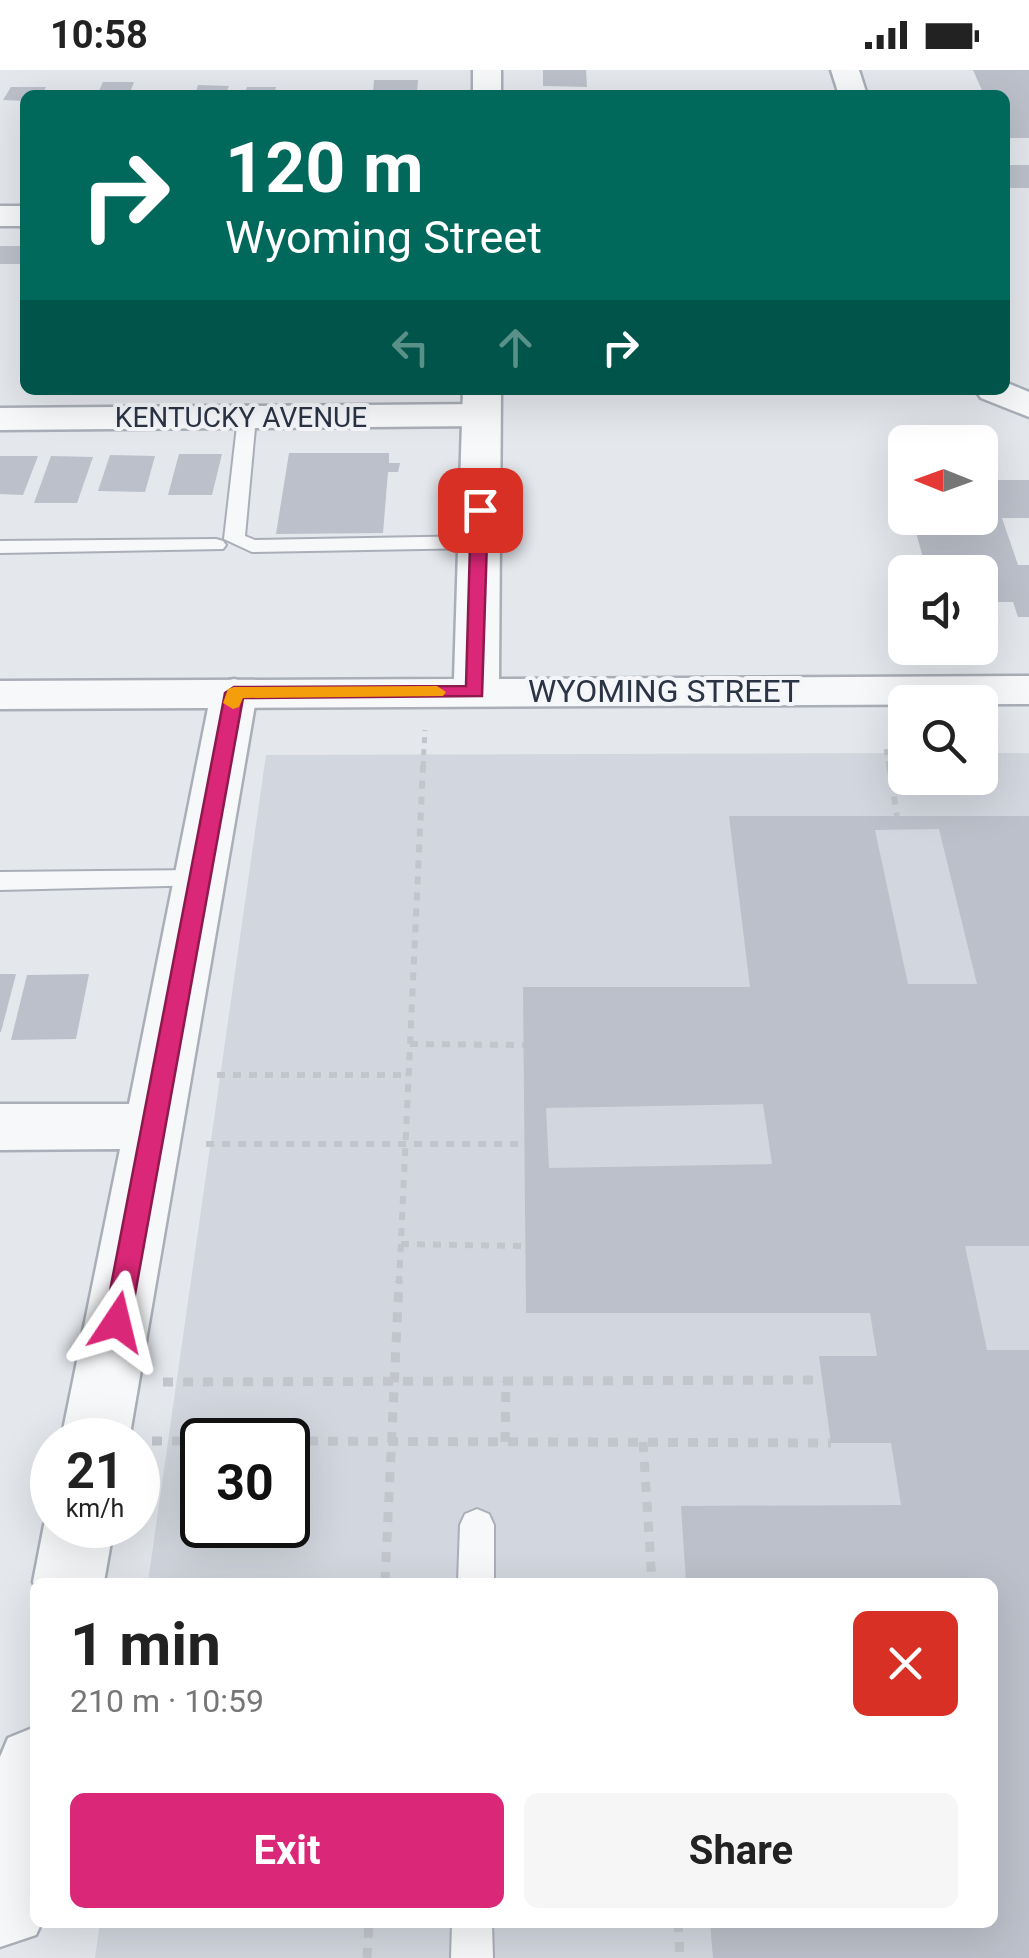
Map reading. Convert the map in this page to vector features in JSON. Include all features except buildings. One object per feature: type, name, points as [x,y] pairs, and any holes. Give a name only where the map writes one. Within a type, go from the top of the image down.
[{"type":"street","points":[[1005,395],[1029,406]]},
{"type":"street","points":[[476,692],[482,402]]},
{"type":"street","name":"KENTUCKY AVENUE","points":[[0,418],[248,417],[482,402]]},
{"type":"street","name":"WYOMING STREET","points":[[0,695],[1029,690]]},
{"type":"street","points":[[125,1418],[174,1135],[200,879],[234,693]]},
{"type":"street","points":[[0,1127],[174,1135]]},
{"type":"street","points":[[70,1578],[76,1548]]},
{"type":"street","points":[[4,1907],[30,1788]]},
{"type":"lane","points":[[248,417],[234,539],[252,546],[479,542]]},
{"type":"lane","points":[[0,547],[216,545]]},
{"type":"lane","points":[[0,881],[200,879]]},
{"type":"lane","points":[[476,1578],[477,1525]]},
{"type":"lane","points":[[472,1928],[472,1958]]},
{"type":"path","points":[[882,690],[894,742],[886,748],[897,816]]},
{"type":"path","points":[[385,1578],[426,725]]},
{"type":"path","points":[[410,1044],[524,1045]]},
{"type":"path","points":[[206,1075],[409,1075]]},
{"type":"path","points":[[174,1135],[406,1144],[524,1144]]},
{"type":"path","points":[[401,1244],[525,1246]]},
{"type":"path","points":[[156,1382],[822,1380]]},
{"type":"path","points":[[505,1442],[506,1381]]},
{"type":"path","points":[[310,1441],[831,1443]]},
{"type":"path","points":[[643,1442],[652,1578]]},
{"type":"path","points":[[367,1958],[369,1928]]},
{"type":"path","points":[[678,1928],[680,1958]]},
{"type":"shaded area","points":[[888,753],[888,795],[998,795],[998,753],[1029,753],[1029,1958],[95,1958],[99,1928],[998,1928],[998,1578],[149,1578],[153,1548],[160,1548],[160,1498],[266,755]]},
{"type":"slow traffic","points":[[233,703],[234,693],[437,692]]},
{"type":"route","points":[[117,1322],[234,693],[476,692],[480,510]]}]
